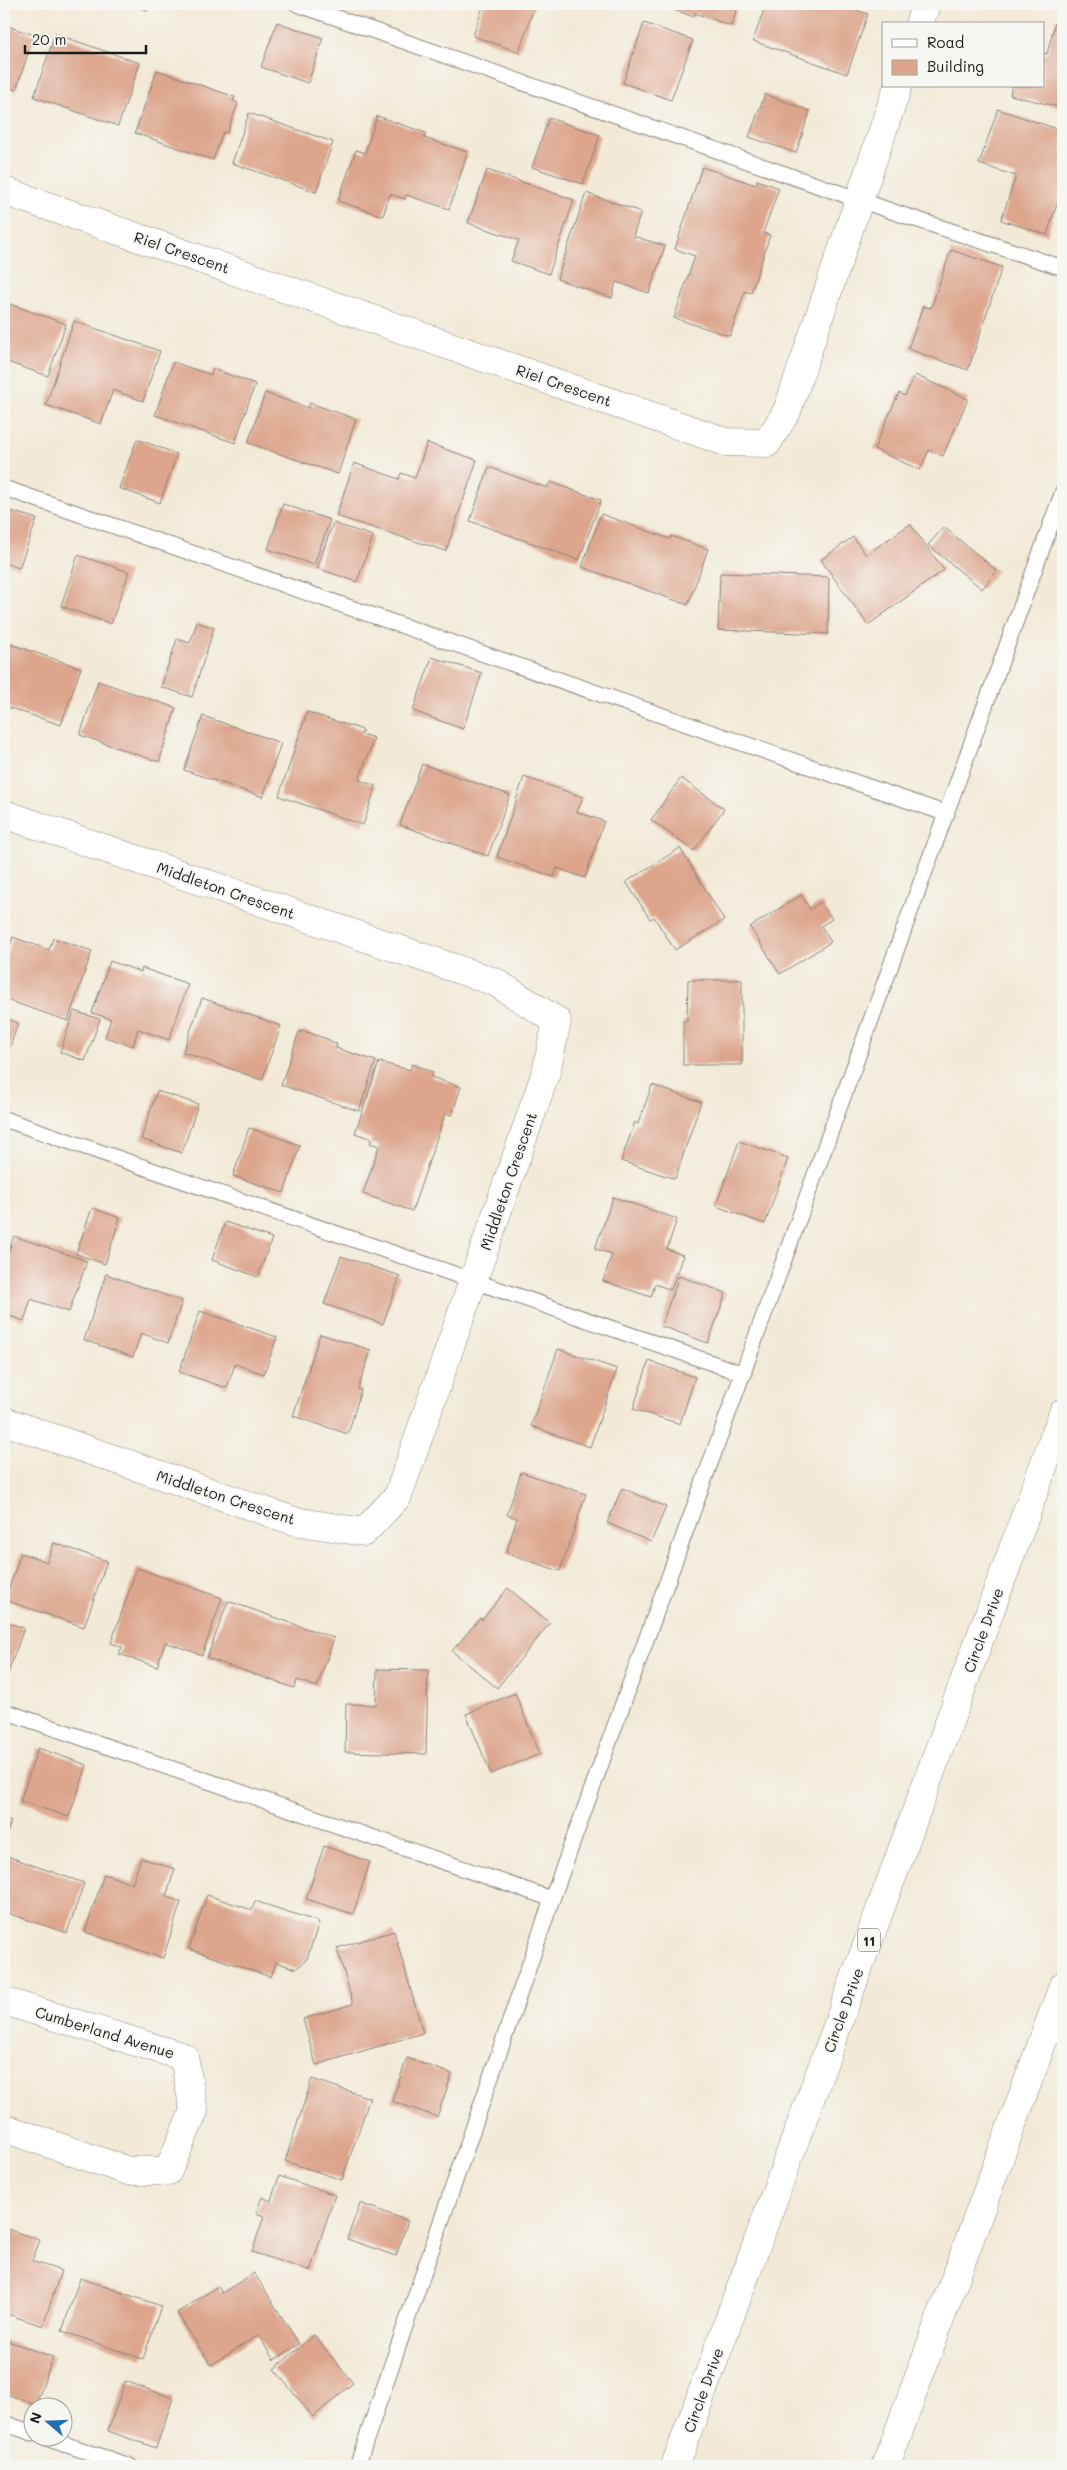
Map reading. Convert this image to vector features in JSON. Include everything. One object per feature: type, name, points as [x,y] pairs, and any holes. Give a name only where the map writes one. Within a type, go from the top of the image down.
[{"type":"main road","points":[[920,22],[926,4]]},
{"type":"main road","name":"Riel Crescent","points":[[4,191],[726,442],[767,443],[787,411],[897,88]]},
{"type":"main road","name":"Middleton Crescent","points":[[4,814],[495,982],[557,1021],[546,1072],[398,1496],[364,1532],[294,1520],[4,1421]]},
{"type":"main road","name":"Circle Drive","points":[[675,2466],[1063,1413]]},
{"type":"main road","points":[[886,2466],[1063,1986]]},
{"type":"main road","name":"Cumberland Avenue","points":[[4,2001],[184,2057],[194,2111],[168,2171],[128,2171],[4,2128]]},
{"type":"lane","points":[[296,4],[1063,268]]},
{"type":"lane","points":[[4,488],[947,814]]},
{"type":"lane","points":[[357,2466],[552,1899],[1063,491]]},
{"type":"lane","points":[[4,1119],[744,1374]]},
{"type":"lane","points":[[4,1711],[552,1899]]},
{"type":"lane","points":[[4,2423],[22,2429]]},
{"type":"lane","points":[[72,2447],[130,2466]]},
{"type":"building","points":[[129,4],[154,4],[147,10]]},
{"type":"building","points":[[484,4],[535,4],[519,52],[473,36]]},
{"type":"building","points":[[658,4],[739,4],[731,26],[695,13],[694,17]]},
{"type":"building","points":[[766,4],[839,4],[868,14],[847,74],[753,41]]},
{"type":"building","points":[[1056,19],[1063,21],[1063,108],[1010,95],[1012,88],[1044,88],[1044,53],[1047,54]]},
{"type":"building","points":[[277,22],[323,38],[308,83],[261,67]]},
{"type":"building","points":[[644,23],[693,40],[671,100],[623,83]]},
{"type":"building","points":[[4,25],[34,35],[16,90],[4,86]]},
{"type":"building","points":[[55,34],[140,63],[118,126],[34,97]]},
{"type":"building","points":[[157,70],[235,97],[233,101],[238,103],[227,133],[223,132],[213,160],[135,133]]},
{"type":"building","points":[[765,94],[810,111],[796,153],[749,137]]},
{"type":"building","points":[[998,109],[1063,131],[1063,185],[1047,235],[1001,220],[1016,176],[979,164]]},
{"type":"building","points":[[249,113],[333,142],[316,192],[232,163]]},
{"type":"building","points":[[377,116],[426,133],[424,138],[468,152],[449,209],[406,195],[405,199],[390,194],[383,216],[338,201],[356,150],[365,153]]},
{"type":"building","points":[[549,118],[600,135],[583,184],[532,167]]},
{"type":"building","points":[[702,167],[756,185],[757,180],[779,188],[763,233],[770,235],[751,293],[745,291],[730,336],[674,318],[695,256],[675,249]]},
{"type":"building","points":[[487,170],[574,200],[549,274],[511,261],[519,240],[468,223]]},
{"type":"building","points":[[586,193],[641,212],[633,236],[665,246],[649,293],[616,282],[612,298],[557,279]]},
{"type":"building","points":[[951,250],[1002,267],[968,370],[908,349],[923,306],[931,308]]},
{"type":"building","points":[[4,302],[66,324],[48,376],[4,361]]},
{"type":"building","points":[[74,321],[160,351],[143,401],[113,390],[101,424],[46,405]]},
{"type":"building","points":[[173,362],[211,375],[213,369],[255,384],[235,443],[155,415]]},
{"type":"building","points":[[915,375],[968,399],[943,456],[929,450],[920,470],[874,449],[899,393],[905,396]]},
{"type":"building","points":[[265,393],[308,408],[310,403],[356,419],[338,474],[248,443]]},
{"type":"building","points":[[137,439],[177,454],[160,503],[119,488]]},
{"type":"building","points":[[427,443],[477,460],[446,551],[336,516],[354,463],[399,479],[401,473],[415,478]]},
{"type":"building","points":[[489,467],[547,488],[550,482],[601,500],[579,560],[470,521]]},
{"type":"building","points":[[283,504],[330,520],[314,565],[268,549]]},
{"type":"building","points":[[4,509],[37,519],[19,568],[4,563]]},
{"type":"building","points":[[601,514],[670,539],[671,536],[708,549],[688,605],[582,567]]},
{"type":"building","points":[[333,523],[373,536],[357,582],[317,568]]},
{"type":"building","points":[[910,524],[944,570],[868,625],[821,560],[853,537],[866,555]]},
{"type":"building","points":[[944,527],[997,571],[982,589],[928,545]]},
{"type":"building","points":[[78,555],[129,572],[111,624],[61,606]]},
{"type":"building","points":[[720,573],[829,577],[828,634],[718,630]]},
{"type":"building","points":[[197,622],[214,628],[192,697],[161,687],[177,639],[190,643]]},
{"type":"building","points":[[4,642],[81,668],[61,725],[4,706]]},
{"type":"building","points":[[432,657],[482,673],[463,729],[413,711]]},
{"type":"building","points":[[98,681],[176,708],[159,762],[80,735]]},
{"type":"building","points":[[307,712],[363,730],[361,734],[374,738],[359,780],[376,786],[363,825],[279,796]]},
{"type":"building","points":[[203,716],[281,743],[263,797],[184,770]]},
{"type":"building","points":[[422,764],[510,795],[488,856],[400,825]]},
{"type":"building","points":[[524,777],[583,797],[577,812],[604,821],[585,878],[557,868],[554,877],[497,857]]},
{"type":"building","points":[[681,778],[724,809],[694,851],[651,820]]},
{"type":"building","points":[[680,848],[724,920],[675,950],[654,917],[650,919],[626,882]]},
{"type":"building","points":[[801,895],[810,909],[821,902],[832,919],[821,926],[831,942],[780,974],[750,927]]},
{"type":"building","points":[[13,937],[49,950],[53,938],[92,951],[68,1021],[4,999],[4,964]]},
{"type":"building","points":[[110,961],[141,972],[142,968],[188,984],[169,1040],[138,1029],[133,1046],[105,1037],[111,1019],[92,1013]]},
{"type":"building","points":[[688,980],[742,980],[742,1065],[683,1065],[683,1021],[687,1021]]},
{"type":"building","points":[[202,998],[281,1026],[262,1080],[183,1052]]},
{"type":"building","points":[[74,1011],[100,1019],[85,1061],[60,1052]]},
{"type":"building","points":[[4,1018],[18,1023],[4,1064]]},
{"type":"building","points":[[304,1031],[330,1040],[330,1042],[337,1044],[336,1048],[376,1061],[359,1111],[281,1085],[299,1032]]},
{"type":"building","points":[[379,1062],[410,1070],[412,1064],[433,1072],[431,1077],[461,1087],[452,1115],[445,1114],[412,1211],[363,1194],[379,1146],[370,1143],[372,1139],[355,1133]]},
{"type":"building","points":[[652,1085],[701,1102],[675,1179],[621,1161],[635,1122],[638,1124]]},
{"type":"building","points":[[157,1091],[198,1104],[182,1153],[141,1139]]},
{"type":"building","points":[[249,1128],[300,1145],[284,1193],[233,1176]]},
{"type":"building","points":[[739,1141],[788,1158],[765,1224],[716,1206]]},
{"type":"building","points":[[613,1197],[677,1219],[667,1249],[683,1255],[671,1290],[655,1284],[651,1297],[603,1281],[612,1254],[595,1249]]},
{"type":"building","points":[[92,1208],[120,1218],[105,1264],[76,1254]]},
{"type":"building","points":[[225,1222],[272,1238],[258,1277],[212,1260]]},
{"type":"building","points":[[14,1236],[87,1261],[69,1312],[31,1299],[24,1321],[4,1314],[4,1266]]},
{"type":"building","points":[[341,1256],[400,1276],[383,1324],[324,1304]]},
{"type":"building","points":[[106,1274],[182,1301],[168,1343],[141,1333],[133,1357],[84,1340]]},
{"type":"building","points":[[679,1276],[726,1293],[708,1343],[661,1326]]},
{"type":"building","points":[[200,1311],[277,1337],[264,1374],[235,1364],[227,1388],[179,1372]]},
{"type":"building","points":[[320,1334],[371,1350],[358,1389],[361,1390],[348,1434],[293,1416]]},
{"type":"building","points":[[558,1349],[617,1369],[590,1447],[531,1426]]},
{"type":"building","points":[[649,1361],[695,1377],[680,1424],[633,1409]]},
{"type":"building","points":[[521,1472],[586,1494],[560,1571],[506,1553],[517,1518],[507,1515]]},
{"type":"building","points":[[622,1488],[666,1507],[651,1542],[607,1523]]},
{"type":"building","points":[[54,1543],[107,1561],[84,1627],[5,1600],[21,1553],[47,1562]]},
{"type":"building","points":[[137,1568],[222,1598],[202,1655],[165,1642],[157,1667],[119,1654],[122,1647],[111,1643]]},
{"type":"building","points":[[508,1588],[550,1623],[497,1688],[452,1651],[480,1618],[482,1620]]},
{"type":"building","points":[[228,1601],[334,1638],[317,1687],[297,1680],[294,1688],[207,1658]]},
{"type":"building","points":[[4,1621],[24,1628],[8,1673],[4,1671]]},
{"type":"building","points":[[377,1669],[428,1670],[426,1754],[345,1752],[346,1704],[376,1705]]},
{"type":"building","points":[[515,1693],[540,1754],[491,1774],[466,1714]]},
{"type":"building","points":[[38,1748],[87,1765],[69,1817],[20,1801]]},
{"type":"building","points":[[4,1819],[11,1822],[4,1841]]},
{"type":"building","points":[[324,1846],[370,1862],[353,1914],[306,1899]]},
{"type":"building","points":[[4,1855],[84,1883],[67,1933],[4,1912]]},
{"type":"building","points":[[141,1858],[175,1869],[166,1896],[181,1902],[163,1958],[85,1932],[104,1874],[132,1884]]},
{"type":"building","points":[[207,1895],[252,1910],[255,1901],[319,1922],[307,1959],[296,1969],[276,1962],[271,1977],[189,1949]]},
{"type":"building","points":[[394,1931],[423,2033],[316,2065],[303,2019],[353,2004],[337,1948]]},
{"type":"building","points":[[407,2058],[452,2074],[437,2117],[392,2101]]},
{"type":"building","points":[[312,2079],[370,2098],[342,2180],[285,2161]]},
{"type":"building","points":[[279,2176],[335,2195],[310,2271],[252,2252],[264,2216],[256,2213],[262,2197],[271,2201]]},
{"type":"building","points":[[360,2203],[408,2221],[396,2256],[347,2239]]},
{"type":"building","points":[[4,2228],[40,2240],[32,2261],[61,2271],[43,2326],[4,2313]]},
{"type":"building","points":[[254,2273],[299,2344],[274,2360],[258,2335],[211,2365],[177,2313],[218,2286],[222,2293]]},
{"type":"building","points":[[80,2278],[161,2306],[143,2359],[62,2331]]},
{"type":"building","points":[[314,2335],[353,2383],[313,2417],[274,2369]]},
{"type":"building","points":[[5,2340],[53,2357],[38,2398],[22,2398],[22,2400],[4,2393]]},
{"type":"building","points":[[125,2381],[173,2398],[156,2448],[108,2431]]}]
